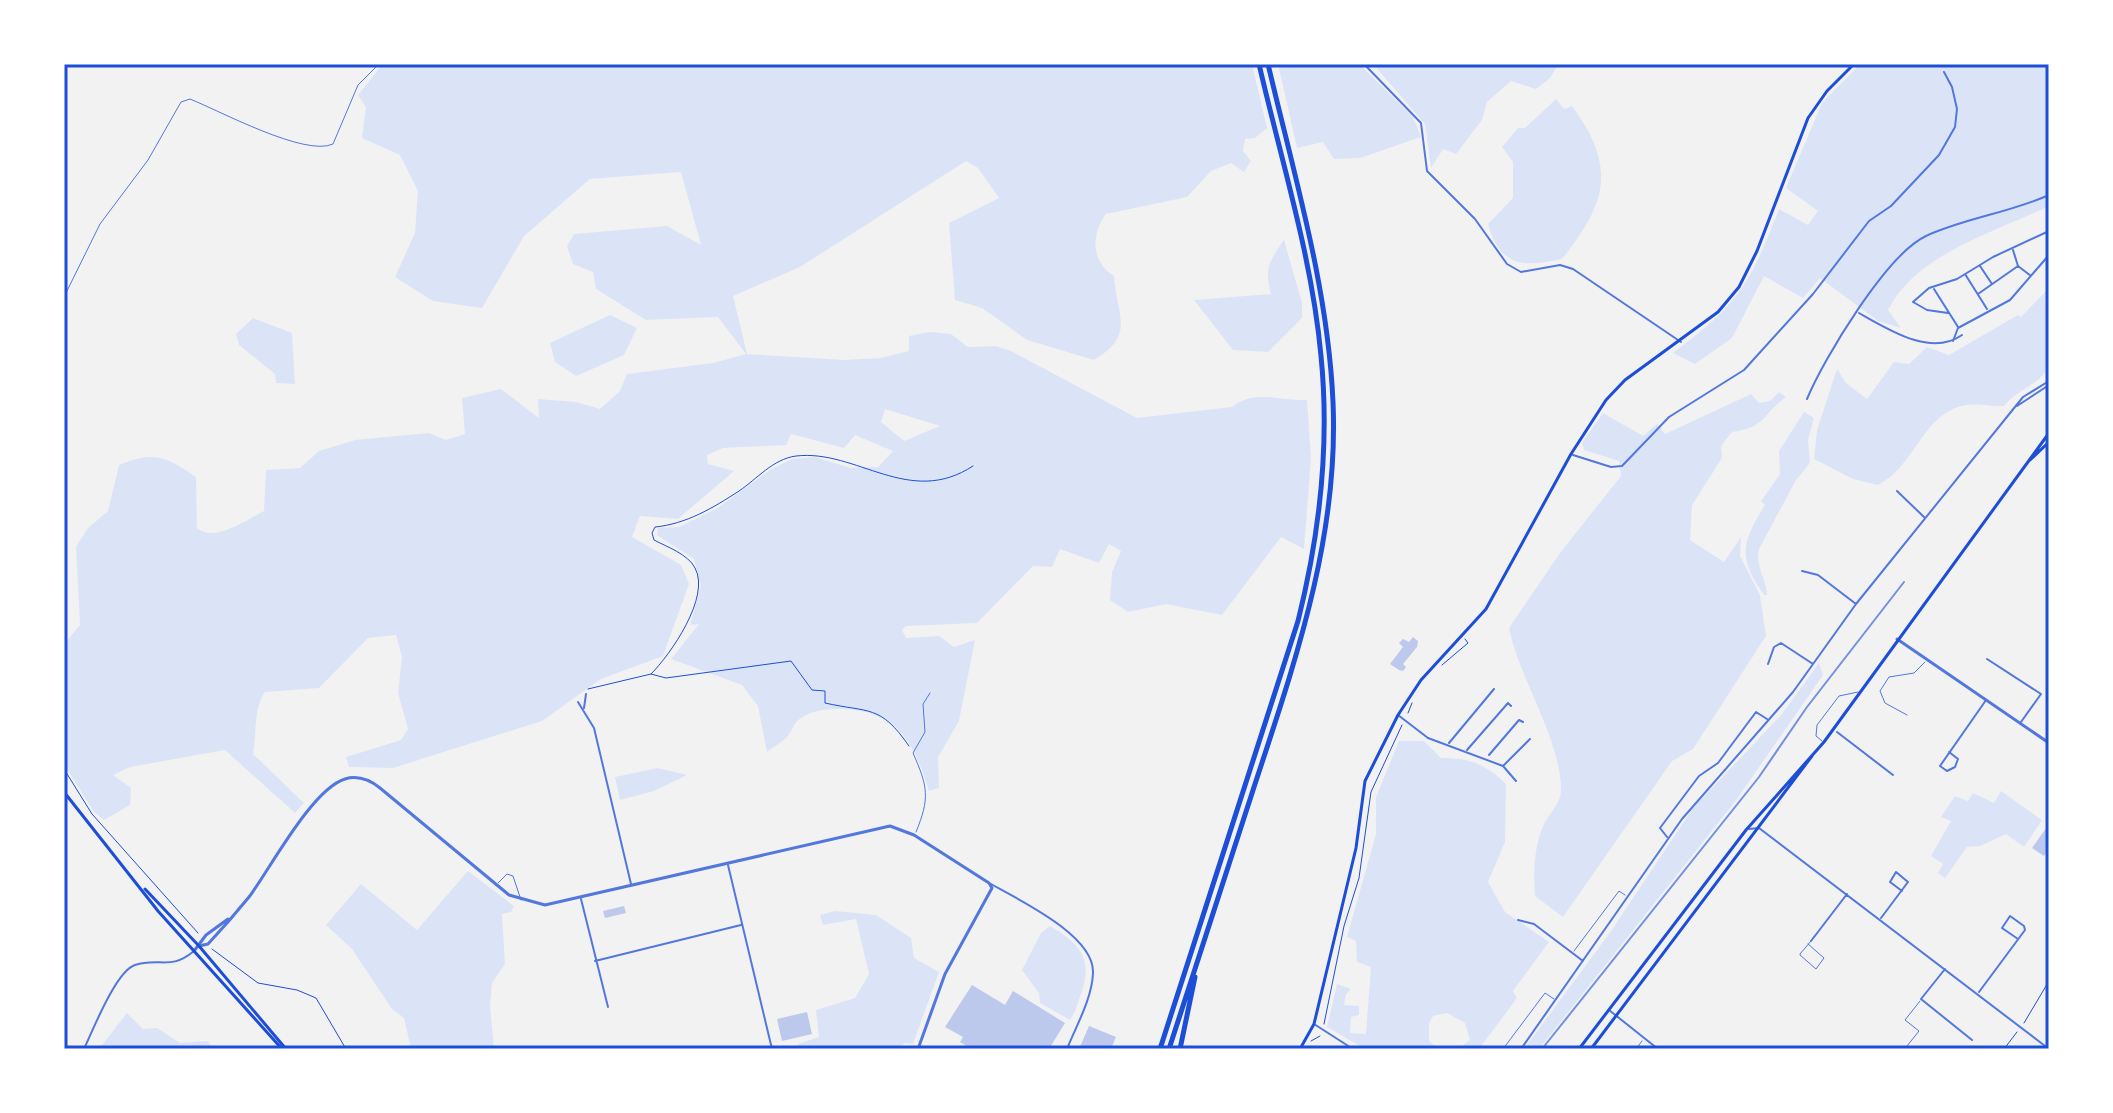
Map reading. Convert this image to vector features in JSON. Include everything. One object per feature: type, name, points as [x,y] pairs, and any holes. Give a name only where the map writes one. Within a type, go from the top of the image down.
[{"type":"highway","points":[[1160,1047],[1298,621],[1310,573],[1322,492],[1324,403],[1316,313],[1259,64]]},
{"type":"highway","points":[[1169,1049],[1306,623],[1325,542],[1331,493],[1333,404],[1324,312],[1268,64]]},
{"type":"highway","points":[[1180,1049],[1202,948]]},
{"type":"main road","points":[[1300,1049],[1314,1024],[1356,848],[1365,781],[1398,715],[1421,680],[1486,609],[1571,454],[1617,388],[1723,308],[1739,287],[1757,251],[1808,118],[1827,91],[1854,64]]},
{"type":"main road","points":[[1579,1049],[1757,816],[1824,742],[2049,433]]},
{"type":"main road","points":[[2042,446],[2049,442]]},
{"type":"main road","points":[[1591,1049],[1819,747]]},
{"type":"main road","points":[[64,792],[194,951],[284,1049]]},
{"type":"main road","points":[[136,881],[199,946],[284,1049]]},
{"type":"street","points":[[1364,64],[1421,123],[1427,171],[1475,219],[1507,264],[1521,272],[1560,265],[1573,269],[1681,342]]},
{"type":"street","points":[[1571,454],[1611,467],[1622,466],[1669,417],[1753,360],[1825,279],[1861,229],[1891,206],[1949,142],[1957,109],[1952,87],[1944,72]]},
{"type":"street","points":[[1807,399],[1887,270],[1917,241],[2049,195]]},
{"type":"street","points":[[1948,313],[1927,310],[1913,302],[1934,288],[2049,231]]},
{"type":"street","points":[[2013,249],[2018,266],[2031,276]]},
{"type":"street","points":[[1953,341],[1958,328],[2010,300],[2049,255]]},
{"type":"street","points":[[1980,265],[1993,285]]},
{"type":"street","points":[[1978,294],[2018,266]]},
{"type":"street","points":[[1965,274],[1987,310]]},
{"type":"street","points":[[1934,288],[1958,328]]},
{"type":"street","points":[[1858,313],[1891,332],[1936,344],[1953,341],[1962,335]]},
{"type":"street","points":[[1521,1049],[1705,789],[1769,720],[1814,665],[1856,604],[2013,409],[2028,393],[2049,383]]},
{"type":"street","points":[[2042,446],[2049,451]]},
{"type":"street","points":[[1897,491],[1925,518]]},
{"type":"street","points":[[1802,571],[1818,575],[1856,604]]},
{"type":"street","points":[[1897,639],[2049,743]]},
{"type":"street","points":[[1768,664],[1774,647],[1781,643],[1814,665]]},
{"type":"street","points":[[1987,659],[2041,694],[2020,724]]},
{"type":"street","points":[[1448,744],[1494,689]]},
{"type":"street","points":[[584,710],[586,694]]},
{"type":"street","points":[[1949,752],[1958,759],[1950,771],[1940,766],[1949,752],[1986,700]]},
{"type":"street","points":[[578,702],[594,728],[631,886]]},
{"type":"street","points":[[1467,750],[1508,703],[1511,706]]},
{"type":"street","points":[[1668,838],[1660,828],[1699,776],[1718,763],[1756,712],[1769,720]]},
{"type":"street","points":[[1398,715],[1428,738],[1487,757],[1503,766],[1516,781]]},
{"type":"street","points":[[1487,757],[1519,720],[1523,722]]},
{"type":"street","points":[[1837,732],[1893,775]]},
{"type":"street","points":[[1503,766],[1530,739]]},
{"type":"street","points":[[199,946],[208,944],[231,917],[307,813],[330,788],[347,778],[372,782],[497,886],[521,900],[551,905],[878,827],[899,828],[1078,938],[1092,958],[1093,977],[1067,1049]]},
{"type":"street","points":[[1757,816],[1759,828],[2049,1049]]},
{"type":"street","points":[[1746,830],[1759,828]]},
{"type":"street","points":[[728,865],[772,1049]]},
{"type":"street","points":[[1880,919],[1902,891],[1908,882],[1896,872],[1889,881],[1902,891]]},
{"type":"street","points":[[918,1049],[945,974],[991,894],[989,883]]},
{"type":"street","points":[[1810,942],[1847,894]]},
{"type":"street","points":[[581,899],[608,1007]]},
{"type":"street","points":[[1979,993],[2018,939],[2024,926],[2010,916],[2002,928],[2018,939]]},
{"type":"street","points":[[84,1049],[113,990],[129,968],[140,964],[177,963],[231,917]]},
{"type":"street","points":[[1518,920],[1534,924],[1584,962]]},
{"type":"street","points":[[595,961],[742,925]]},
{"type":"street","points":[[1945,968],[1921,999],[1972,1040]]},
{"type":"street","points":[[1609,1010],[1658,1049]]},
{"type":"street","points":[[1314,1024],[1353,1049]]},
{"type":"lane","points":[[64,297],[100,224],[148,160],[181,102],[190,99],[307,147],[328,146],[333,144],[358,85],[379,64]]},
{"type":"lane","points":[[1907,715],[1885,703],[1880,691],[1889,677],[1917,671],[1927,660]]},
{"type":"lane","points":[[914,835],[926,813],[927,796],[923,775],[913,753],[925,732],[923,704],[930,693]]},
{"type":"lane","points":[[1824,742],[1816,736],[1817,725],[1843,693],[1860,693]]},
{"type":"lane","points":[[497,886],[507,874],[513,876],[521,900]]},
{"type":"lane","points":[[1572,953],[1619,891],[1629,897]]},
{"type":"lane","points":[[1810,942],[1824,958],[1816,969],[1801,958],[1810,942]]},
{"type":"lane","points":[[1503,1049],[1545,993],[1556,1001]]},
{"type":"lane","points":[[1907,1046],[1919,1031],[1905,1020],[1921,999]]},
{"type":"lane","points":[[1636,1049],[1644,1039]]},
{"type":"lane","points":[[1644,1049],[1649,1043]]},
{"type":"path","points":[[651,674],[671,656],[679,642],[699,590],[697,570],[686,558],[654,540],[655,527],[679,524],[792,457],[813,455],[913,482],[957,476],[973,466]]},
{"type":"path","points":[[1438,668],[1468,643],[1463,636]]},
{"type":"path","points":[[588,689],[651,674],[666,678],[791,661],[792,668],[812,690],[825,691],[825,703],[858,706],[877,712],[891,724],[913,753]]},
{"type":"path","points":[[1309,1042],[1319,1038],[1323,1029],[1344,926],[1359,878],[1371,792],[1416,695]]},
{"type":"path","points":[[64,769],[92,814],[203,938]]},
{"type":"path","points":[[208,944],[258,983],[316,998],[346,1049]]},
{"type":"path","points":[[2024,1023],[2049,981]]},
{"type":"path","points":[[2004,1049],[2019,1030]]},
{"type":"shaded area","points":[[383,64],[1252,64],[1267,128],[1255,138],[1245,139],[1243,151],[1251,161],[1244,172],[1231,163],[1211,171],[1187,197],[1106,214],[1101,222],[1096,239],[1097,256],[1114,276],[1121,324],[1115,342],[1094,360],[1027,340],[982,308],[955,300],[949,223],[999,198],[978,168],[966,161],[800,267],[733,296],[747,354],[844,360],[881,358],[909,351],[909,336],[930,332],[951,334],[968,347],[996,346],[1011,351],[1137,418],[1232,407],[1258,397],[1307,400],[1311,458],[1304,549],[1281,537],[1222,615],[1166,604],[1128,612],[1110,600],[1112,572],[1121,551],[1109,544],[1099,563],[1060,549],[1052,567],[1033,566],[977,623],[906,626],[902,630],[906,638],[939,636],[954,647],[975,640],[959,721],[938,757],[939,788],[929,791],[910,744],[890,723],[878,716],[843,709],[811,713],[798,720],[787,737],[767,752],[758,706],[742,685],[671,659],[699,624],[690,625],[701,586],[694,559],[657,535],[658,528],[679,527],[716,509],[770,470],[792,459],[815,457],[851,468],[878,467],[893,451],[855,435],[844,448],[791,434],[786,445],[723,448],[707,455],[708,464],[734,471],[678,519],[640,516],[632,537],[681,565],[689,584],[663,656],[601,679],[542,721],[393,768],[349,767],[346,757],[401,740],[408,729],[398,693],[402,657],[396,635],[368,638],[319,688],[265,692],[261,699],[253,754],[304,803],[295,813],[225,750],[130,767],[113,775],[131,788],[130,805],[104,820],[94,812],[64,764],[64,644],[80,625],[76,547],[88,528],[108,511],[119,465],[141,458],[159,458],[196,477],[197,528],[204,532],[221,532],[264,511],[266,470],[300,468],[319,451],[355,440],[429,433],[446,440],[465,434],[462,398],[501,389],[539,418],[538,399],[576,402],[600,409],[620,391],[627,374],[713,363],[746,354],[718,317],[646,320],[596,289],[593,272],[573,264],[567,246],[574,234],[667,226],[701,245],[681,172],[590,179],[524,236],[482,308],[433,301],[395,277],[415,233],[418,191],[400,155],[362,138],[366,107],[358,95]],"holes":[[[885,409],[940,426],[904,441],[881,422]]]},
{"type":"shaded area","points":[[1278,64],[1359,64],[1413,117],[1421,137],[1360,158],[1334,159],[1323,142],[1297,148]]},
{"type":"shaded area","points":[[1373,64],[1559,64],[1549,79],[1536,89],[1511,81],[1487,102],[1482,120],[1456,154],[1443,149],[1431,168],[1425,124]]},
{"type":"shaded area","points":[[1860,64],[2049,64],[2049,206],[1959,247],[1918,274],[1901,290],[1888,310],[1901,328],[1878,321],[1820,278],[1803,298],[1764,276],[1732,338],[1695,364],[1673,353],[1713,320],[1740,291],[1759,257],[1779,209],[1808,225],[1818,211],[1786,188],[1822,103]]},
{"type":"shaded area","points":[[1556,99],[1564,109],[1572,106],[1586,128],[1596,148],[1601,184],[1589,220],[1562,259],[1525,263],[1507,257],[1499,249],[1488,224],[1513,198],[1513,162],[1502,147],[1518,128],[1525,128]]},
{"type":"shaded area","points":[[1284,240],[1302,303],[1302,318],[1268,352],[1233,350],[1194,300],[1271,294],[1269,266]]},
{"type":"shaded area","points":[[2049,288],[2049,366],[2040,378],[2004,406],[1966,405],[1951,410],[1929,429],[1902,466],[1878,485],[1853,479],[1814,459],[1817,430],[1837,369],[1846,383],[1867,399],[1894,362],[1909,364],[1927,347],[1949,355],[2018,315],[2021,317]]},
{"type":"shaded area","points":[[610,315],[637,328],[624,355],[576,376],[555,362],[550,343]]},
{"type":"shaded area","points":[[253,318],[292,333],[295,384],[276,383],[275,374],[239,345],[236,334]]},
{"type":"shaded area","points":[[1779,392],[1786,397],[1763,419],[1752,427],[1732,432],[1721,446],[1722,458],[1692,505],[1690,540],[1724,562],[1741,537],[1740,556],[1760,595],[1766,636],[1693,749],[1672,761],[1563,917],[1535,896],[1536,850],[1544,824],[1561,791],[1554,751],[1509,628],[1560,553],[1621,476],[1619,461],[1584,450],[1582,443],[1603,413],[1643,436],[1657,424],[1665,434],[1751,394],[1759,403],[1770,401]]},
{"type":"shaded area","points":[[1804,412],[1814,418],[1808,440],[1810,463],[1796,480],[1759,549],[1758,561],[1767,595],[1764,595],[1746,560],[1747,540],[1765,505],[1761,501],[1780,474],[1779,451]]},
{"type":"shaded area","points":[[1819,663],[1823,675],[1737,799],[1539,1049],[1524,1049],[1611,931],[1693,808],[1782,714]]},
{"type":"shaded area","points":[[1399,741],[1424,741],[1441,758],[1477,764],[1506,784],[1505,842],[1488,882],[1505,912],[1549,942],[1513,991],[1517,998],[1479,1049],[1458,1049],[1470,1040],[1465,1023],[1447,1013],[1433,1016],[1429,1023],[1429,1041],[1439,1049],[1365,1049],[1327,1027],[1337,984],[1351,989],[1346,994],[1344,1005],[1359,1006],[1359,1015],[1351,1017],[1350,1033],[1366,1034],[1371,967],[1357,962],[1356,941],[1347,937],[1376,834],[1376,797]]},
{"type":"shaded area","points":[[658,768],[687,775],[654,791],[620,800],[615,777]]},
{"type":"shaded area","points":[[2001,791],[2042,820],[2024,847],[2006,834],[1980,846],[1967,847],[1945,878],[1938,873],[1943,864],[1931,856],[1951,821],[1941,817],[1955,796],[1968,801],[1973,793],[1994,803]]},
{"type":"shaded area","points":[[468,871],[514,906],[511,912],[502,914],[505,964],[492,983],[490,1006],[494,1049],[411,1049],[404,1018],[392,1009],[352,949],[326,925],[361,884],[417,930]]},
{"type":"shaded area","points":[[835,911],[876,915],[911,938],[914,958],[939,972],[913,1044],[905,1043],[897,1049],[799,1049],[798,1044],[819,1037],[816,1010],[855,998],[869,974],[856,919],[823,925],[820,915]]},
{"type":"shaded area","points":[[1050,926],[1076,945],[1086,969],[1077,1006],[1070,1020],[1040,1003],[1039,993],[1022,970],[1041,933]]},
{"type":"shaded area","points":[[127,1013],[143,1029],[157,1028],[180,1043],[208,1041],[213,1049],[99,1049]]},
{"type":"building","points":[[1413,637],[1418,641],[1417,647],[1403,664],[1406,667],[1403,671],[1399,670],[1390,664],[1403,647],[1399,643],[1403,639],[1409,642]]},
{"type":"building","points":[[2049,824],[2049,849],[2044,856],[2032,848]]},
{"type":"building","points":[[624,906],[626,913],[605,918],[603,911]]},
{"type":"building","points":[[972,985],[1005,1005],[1013,991],[1065,1023],[1049,1049],[971,1049],[960,1042],[963,1037],[945,1027]]},
{"type":"building","points":[[807,1012],[812,1034],[782,1041],[777,1019]]},
{"type":"building","points":[[1089,1026],[1116,1037],[1111,1049],[1079,1049]]},
{"type":"railway","points":[[1542,1049],[1759,777],[1807,707],[1904,582]]}]
